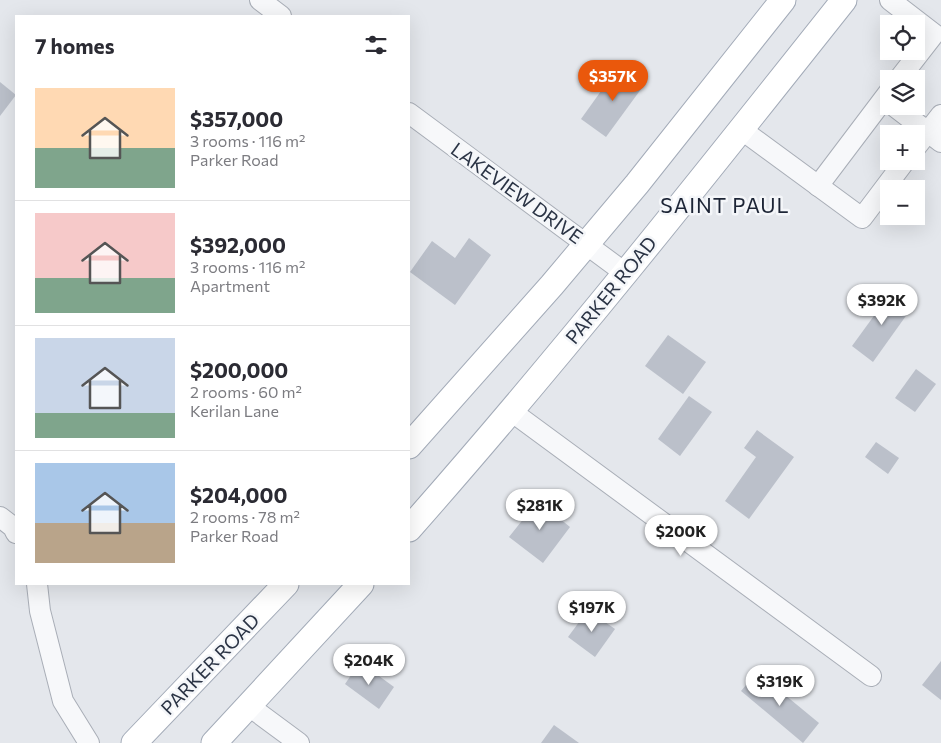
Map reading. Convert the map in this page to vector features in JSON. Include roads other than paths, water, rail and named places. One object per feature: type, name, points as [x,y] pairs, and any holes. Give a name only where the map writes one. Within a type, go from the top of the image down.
[{"type":"main road","points":[[410,445],[524,318],[637,184],[783,0]]},
{"type":"main road","name":"PARKER ROAD","points":[[410,528],[511,411],[625,273],[742,130],[844,0]]},
{"type":"main road","name":"PARKER ROAD","points":[[134,743],[285,585]]},
{"type":"main road","points":[[214,743],[360,585]]},
{"type":"street","points":[[260,0],[280,15]]},
{"type":"street","points":[[890,0],[937,37],[907,70]]},
{"type":"street","points":[[818,186],[880,111]]},
{"type":"street","name":"LAKEVIEW DRIVE","points":[[410,114],[625,273]]},
{"type":"street","points":[[904,115],[928,140],[941,115]]},
{"type":"street","points":[[742,130],[862,218],[898,170]]},
{"type":"street","points":[[511,411],[871,676]]},
{"type":"street","points":[[0,517],[13,527],[15,531]]},
{"type":"street","points":[[37,585],[40,611],[63,701],[89,743]]},
{"type":"street","points":[[249,706],[299,743]]},
{"type":"district","name":"SAINT PAUL","points":[[725,206]]}]
